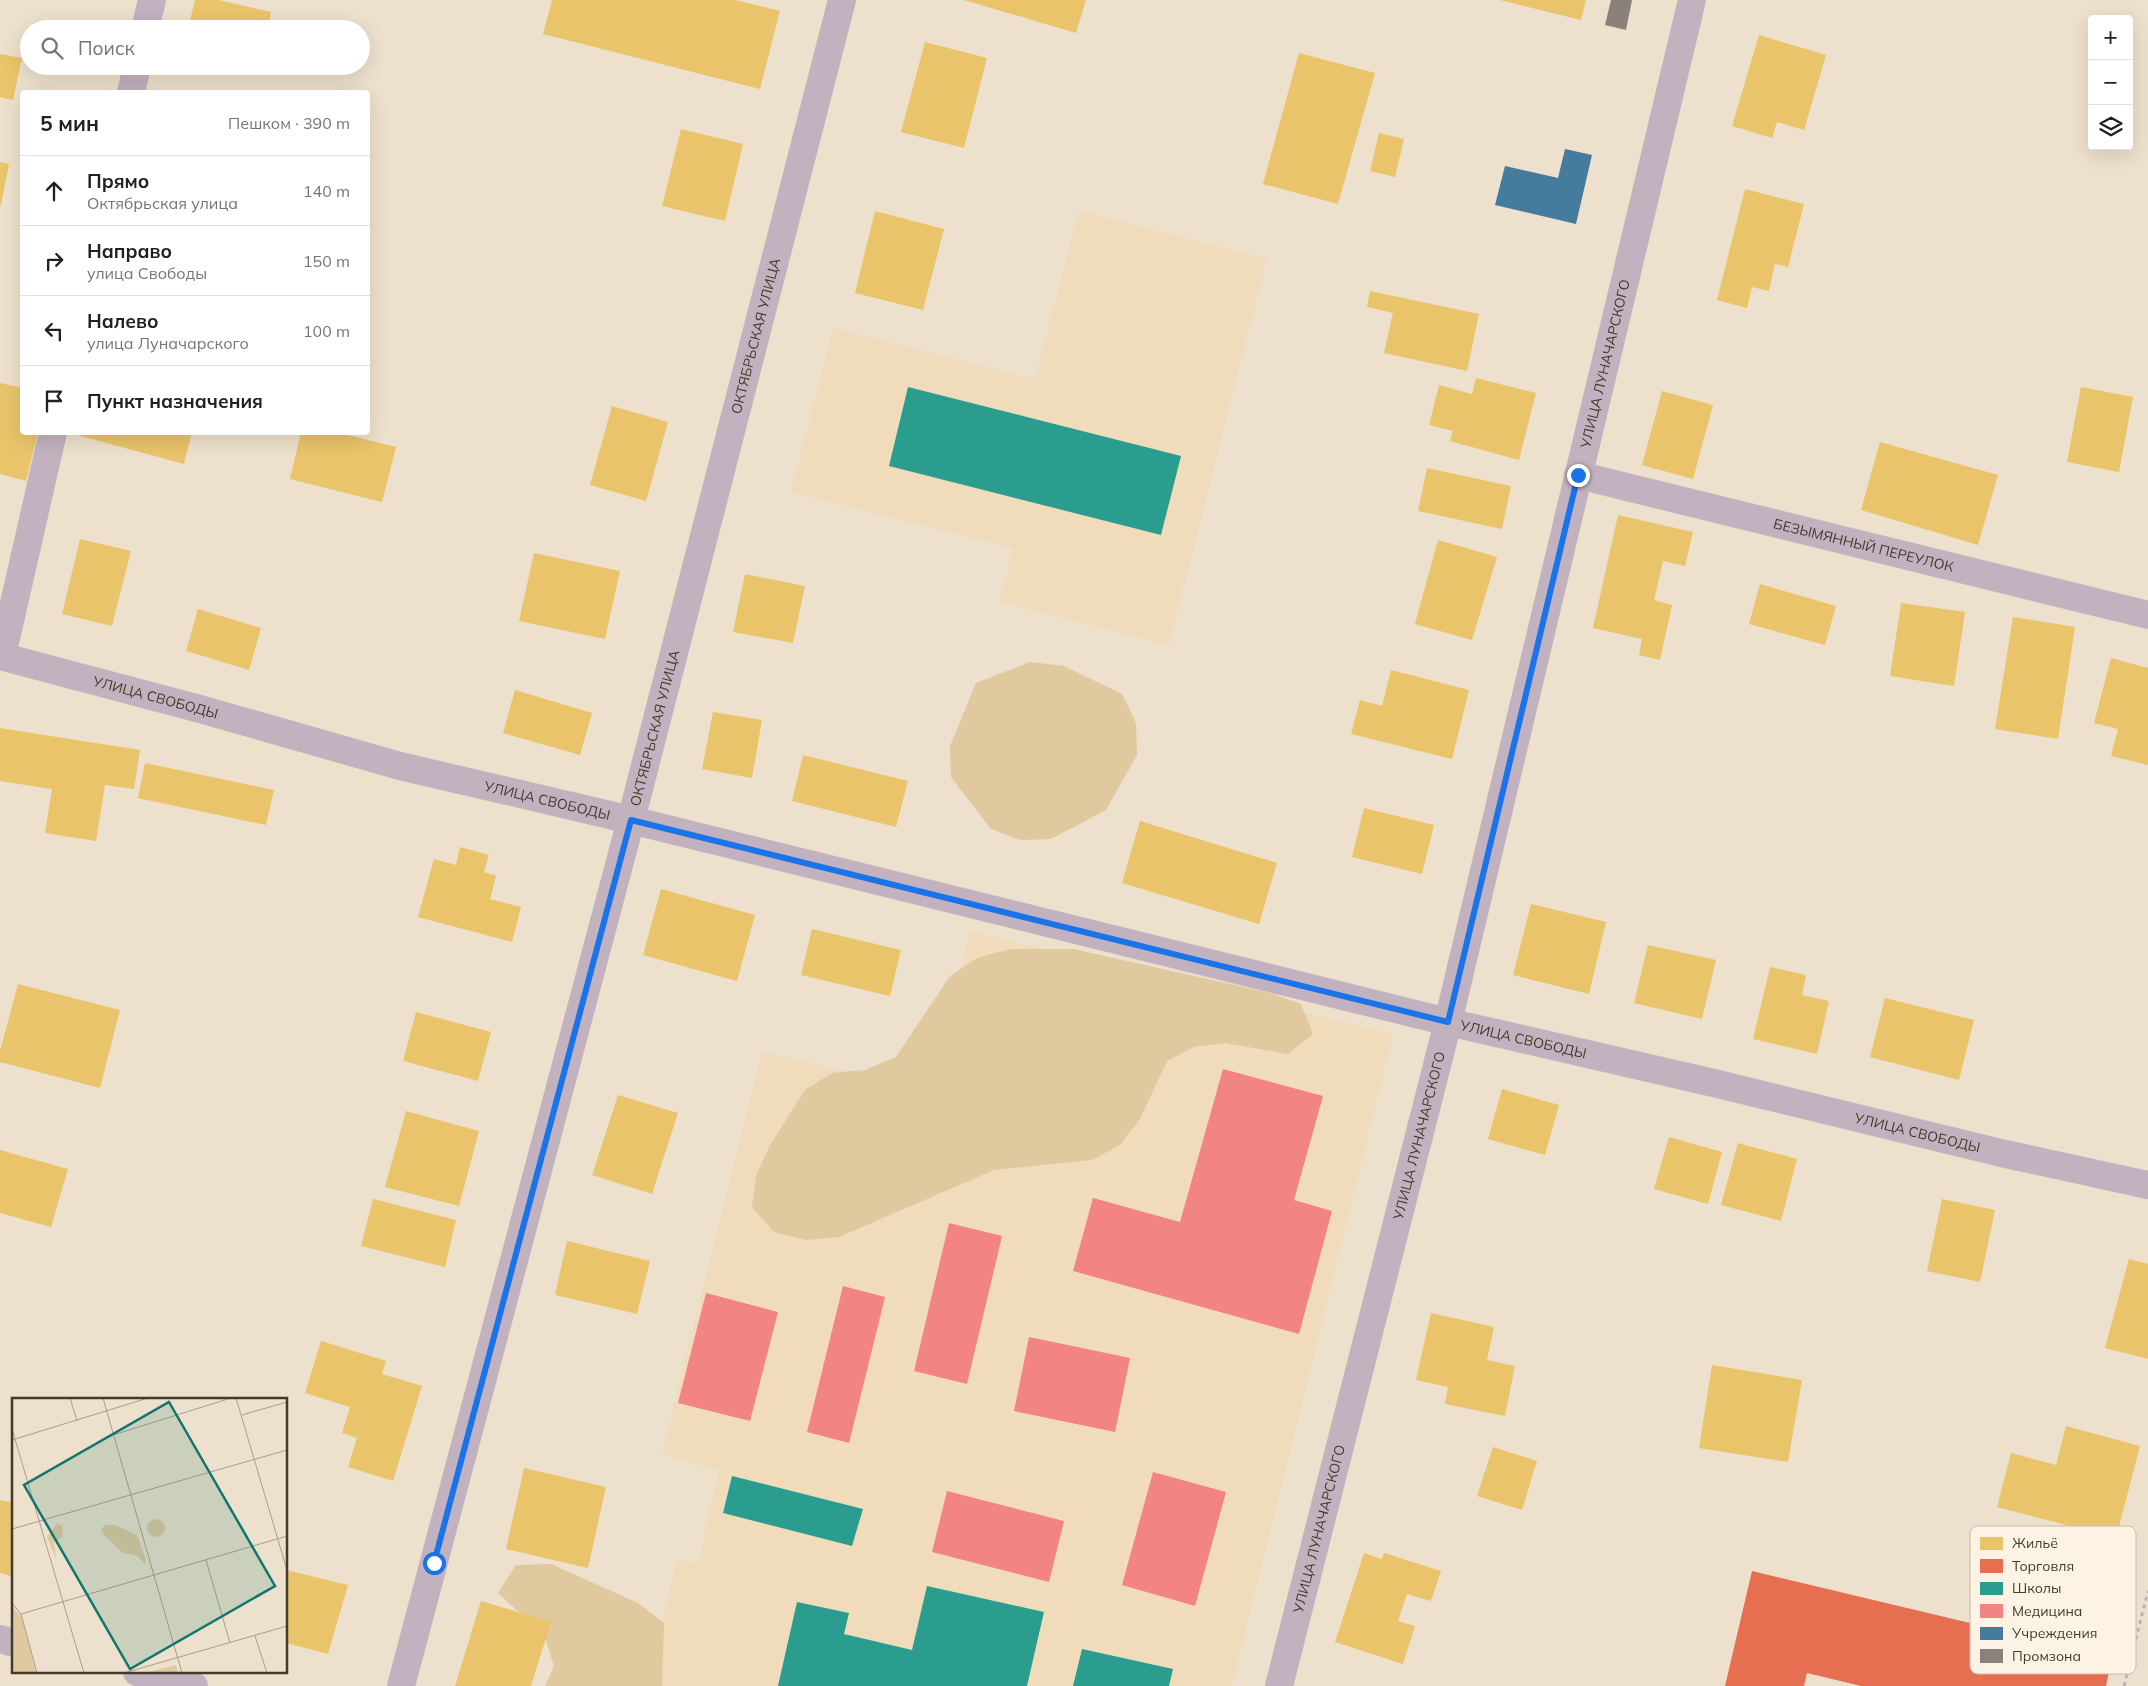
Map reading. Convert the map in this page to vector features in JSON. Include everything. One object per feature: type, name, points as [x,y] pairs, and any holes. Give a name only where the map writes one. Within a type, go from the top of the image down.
[{"type":"street","points":[[147,20],[152,0]]},
{"type":"street","name":"ОКТЯБРЬСКАЯ УЛИЦА","points":[[401,1686],[631,820],[842,0]]},
{"type":"street","name":"УЛИЦА ЛУНАЧАРСКОГО","points":[[1280,1686],[1448,1022],[1692,0]]},
{"type":"street","points":[[131,90],[135,75]]},
{"type":"street","points":[[1,656],[52,435]]},
{"type":"street","name":"БЕЗЫМЯННЫЙ ПЕРЕУЛОК","points":[[1578,475],[2148,615]]},
{"type":"street","name":"УЛИЦА СВОБОДЫ","points":[[1,656],[200,708],[400,766],[631,820],[1448,1022],[1718,1084],[2001,1153],[2148,1185]]},
{"type":"street","points":[[145,1674],[194,1686]]},
{"type":"path","points":[[2136,1638],[2148,1591]]},
{"type":"shaded area","points":[[1079,211],[1267,259],[1169,645],[1000,602],[1013,548],[791,492],[833,328],[1035,379]]},
{"type":"shaded area","points":[[1030,662],[1064,666],[1122,694],[1136,723],[1137,755],[1106,810],[1051,839],[1020,840],[991,829],[951,777],[950,746],[976,683]]},
{"type":"shaded area","points":[[970,931],[1393,1034],[1232,1686],[648,1686],[677,1559],[698,1564],[719,1470],[662,1455],[762,1051],[932,1092]]},
{"type":"shaded area","points":[[1010,949],[1073,949],[1271,993],[1301,1004],[1313,1034],[1288,1054],[1225,1043],[1194,1047],[1167,1061],[1140,1119],[1120,1145],[1092,1160],[994,1170],[839,1237],[806,1240],[774,1232],[752,1207],[756,1176],[770,1145],[805,1090],[832,1073],[865,1070],[896,1057],[950,976],[977,958]]},
{"type":"shaded area","points":[[551,1564],[638,1603],[664,1623],[662,1686],[545,1686],[554,1666],[544,1635],[498,1593],[516,1565]]},
{"type":"building: Жильё","points":[[195,0],[218,0],[271,12],[270,20],[190,20]]},
{"type":"building: Жильё","points":[[552,0],[735,0],[780,11],[760,89],[543,34]]},
{"type":"building: Жильё","points":[[964,0],[1086,0],[1076,33]]},
{"type":"building: Жильё","points":[[1500,0],[1586,0],[1581,20]]},
{"type":"building: Жильё","points":[[1759,35],[1826,55],[1804,130],[1777,122],[1772,138],[1732,126]]},
{"type":"building: Жильё","points":[[925,42],[987,58],[964,148],[901,132]]},
{"type":"building: Жильё","points":[[1299,53],[1375,73],[1338,204],[1263,184]]},
{"type":"building: Жильё","points":[[0,54],[20,58],[20,67],[13,100],[0,97]]},
{"type":"building: Жильё","points":[[681,129],[743,144],[725,221],[662,206]]},
{"type":"building: Жильё","points":[[1379,133],[1404,139],[1395,177],[1370,171]]},
{"type":"building: Жильё","points":[[0,162],[9,164],[1,205],[0,205]]},
{"type":"building: Жильё","points":[[1745,189],[1804,204],[1788,267],[1775,264],[1769,291],[1752,287],[1747,308],[1717,300]]},
{"type":"building: Жильё","points":[[875,211],[944,229],[923,310],[855,293]]},
{"type":"building: Жильё","points":[[1370,291],[1479,314],[1467,371],[1384,353],[1393,313],[1367,307]]},
{"type":"building: Жильё","points":[[1476,378],[1536,393],[1519,460],[1450,441],[1453,431],[1429,425],[1439,385],[1472,394]]},
{"type":"building: Жильё","points":[[0,383],[20,388],[20,435],[37,435],[26,481],[0,474]]},
{"type":"building: Жильё","points":[[2081,387],[2133,397],[2119,472],[2067,462]]},
{"type":"building: Жильё","points":[[1662,391],[1713,405],[1693,479],[1642,465]]},
{"type":"building: Жильё","points":[[612,406],[668,422],[646,501],[590,485]]},
{"type":"building: Жильё","points":[[77,435],[191,435],[184,464]]},
{"type":"building: Жильё","points":[[300,435],[348,435],[396,447],[382,502],[290,479]]},
{"type":"building: Жильё","points":[[1880,442],[1998,475],[1978,545],[1861,510]]},
{"type":"building: Жильё","points":[[1427,468],[1511,486],[1502,529],[1418,511]]},
{"type":"building: Жильё","points":[[1618,515],[1693,532],[1685,566],[1663,561],[1654,600],[1672,605],[1660,660],[1639,655],[1642,639],[1593,628]]},
{"type":"building: Жильё","points":[[80,539],[131,551],[112,626],[62,614]]},
{"type":"building: Жильё","points":[[1438,540],[1497,557],[1472,640],[1415,624]]},
{"type":"building: Жильё","points":[[534,553],[620,571],[605,639],[519,621]]},
{"type":"building: Жильё","points":[[745,574],[805,586],[793,643],[733,632]]},
{"type":"building: Жильё","points":[[1760,584],[1836,606],[1825,645],[1749,624]]},
{"type":"building: Жильё","points":[[1901,603],[1965,612],[1954,686],[1890,676]]},
{"type":"building: Жильё","points":[[198,609],[261,628],[249,670],[186,651]]},
{"type":"building: Жильё","points":[[2013,617],[2075,627],[2058,739],[1995,729]]},
{"type":"building: Жильё","points":[[2111,658],[2148,668],[2148,765],[2111,756],[2118,729],[2094,723]]},
{"type":"building: Жильё","points":[[1391,670],[1469,690],[1452,759],[1351,734],[1360,700],[1382,706]]},
{"type":"building: Жильё","points":[[515,690],[592,713],[580,755],[503,733]]},
{"type":"building: Жильё","points":[[713,712],[762,720],[752,778],[702,769]]},
{"type":"building: Жильё","points":[[0,728],[140,750],[134,789],[105,785],[96,841],[45,833],[52,789],[0,781]]},
{"type":"building: Жильё","points":[[803,755],[908,781],[896,827],[792,801]]},
{"type":"building: Жильё","points":[[145,763],[274,790],[266,825],[138,798]]},
{"type":"building: Жильё","points":[[1364,808],[1434,825],[1422,874],[1352,857]]},
{"type":"building: Жильё","points":[[1140,821],[1277,863],[1259,924],[1122,883]]},
{"type":"building: Жильё","points":[[460,847],[489,855],[484,872],[496,876],[490,899],[521,907],[512,942],[418,917],[434,859],[456,865]]},
{"type":"building: Жильё","points":[[661,889],[755,915],[737,981],[643,955]]},
{"type":"building: Жильё","points":[[1531,904],[1606,922],[1589,994],[1513,975]]},
{"type":"building: Жильё","points":[[812,929],[901,950],[890,996],[801,975]]},
{"type":"building: Жильё","points":[[1648,945],[1716,960],[1702,1019],[1634,1003]]},
{"type":"building: Жильё","points":[[1770,967],[1806,975],[1802,995],[1829,1001],[1817,1054],[1753,1039]]},
{"type":"building: Жильё","points":[[18,984],[120,1010],[100,1088],[0,1062],[0,1051]]},
{"type":"building: Жильё","points":[[1885,998],[1974,1020],[1959,1080],[1870,1057]]},
{"type":"building: Жильё","points":[[416,1012],[491,1032],[478,1081],[403,1061]]},
{"type":"building: Жильё","points":[[1502,1089],[1559,1105],[1545,1155],[1488,1139]]},
{"type":"building: Жильё","points":[[618,1095],[678,1113],[652,1194],[592,1175]]},
{"type":"building: Жильё","points":[[406,1111],[479,1131],[459,1206],[385,1187]]},
{"type":"building: Жильё","points":[[1669,1137],[1722,1152],[1708,1204],[1654,1189]]},
{"type":"building: Жильё","points":[[1738,1143],[1797,1159],[1781,1221],[1721,1205]]},
{"type":"building: Жильё","points":[[0,1150],[68,1169],[51,1227],[0,1213]]},
{"type":"building: Жильё","points":[[373,1199],[456,1220],[445,1267],[361,1246]]},
{"type":"building: Жильё","points":[[1942,1199],[1995,1210],[1980,1282],[1927,1271]]},
{"type":"building: Жильё","points":[[567,1241],[650,1261],[637,1314],[555,1295]]},
{"type":"building: Жильё","points":[[2129,1259],[2148,1264],[2148,1359],[2105,1348]]},
{"type":"building: Жильё","points":[[1431,1313],[1494,1327],[1487,1360],[1515,1366],[1505,1416],[1445,1404],[1448,1387],[1416,1380]]},
{"type":"building: Жильё","points":[[321,1341],[386,1361],[382,1374],[422,1386],[393,1481],[348,1467],[357,1438],[342,1433],[350,1407],[305,1393]]},
{"type":"building: Жильё","points":[[1712,1365],[1802,1380],[1788,1462],[1699,1448]]},
{"type":"building: Жильё","points":[[2066,1426],[2140,1446],[2119,1526],[2070,1526],[1997,1507],[2011,1453],[2056,1465]]},
{"type":"building: Жильё","points":[[1493,1447],[1537,1461],[1522,1510],[1477,1496]]},
{"type":"building: Жильё","points":[[524,1468],[606,1487],[588,1568],[506,1549]]},
{"type":"building: Жильё","points":[[0,1500],[12,1503],[12,1576],[0,1573]]},
{"type":"building: Жильё","points":[[1364,1553],[1382,1559],[1384,1553],[1441,1571],[1431,1601],[1407,1594],[1398,1621],[1415,1626],[1403,1664],[1335,1642]]},
{"type":"building: Жильё","points":[[288,1570],[348,1585],[328,1654],[288,1644]]},
{"type":"building: Жильё","points":[[481,1601],[551,1622],[531,1686],[455,1686]]},
{"type":"building: Торговля","points":[[1752,1571],[1970,1623],[1970,1674],[2108,1674],[2106,1686],[1861,1686],[1807,1673],[1804,1686],[1725,1686]]},
{"type":"building: Школы","points":[[908,387],[1181,456],[1161,535],[889,466]]},
{"type":"building: Школы","points":[[732,1476],[863,1509],[852,1546],[723,1513]]},
{"type":"building: Школы","points":[[927,1586],[1044,1612],[1027,1686],[778,1686],[797,1602],[849,1613],[844,1634],[912,1650]]},
{"type":"building: Школы","points":[[1082,1649],[1173,1669],[1169,1686],[1073,1686]]},
{"type":"building: Медицина","points":[[1223,1069],[1323,1096],[1294,1200],[1332,1211],[1299,1334],[1073,1271],[1093,1198],[1180,1222]]},
{"type":"building: Медицина","points":[[949,1223],[1002,1236],[967,1384],[914,1371]]},
{"type":"building: Медицина","points":[[843,1286],[885,1297],[849,1443],[807,1432]]},
{"type":"building: Медицина","points":[[706,1293],[778,1312],[750,1421],[678,1403]]},
{"type":"building: Медицина","points":[[1029,1337],[1130,1358],[1115,1432],[1014,1411]]},
{"type":"building: Медицина","points":[[1153,1472],[1226,1492],[1195,1606],[1122,1585]]},
{"type":"building: Медицина","points":[[947,1491],[1064,1521],[1049,1582],[932,1552]]},
{"type":"building: Учреждения","points":[[1565,149],[1592,155],[1576,224],[1495,205],[1505,166],[1558,178]]},
{"type":"building: Промзона","points":[[1611,0],[1632,0],[1626,30],[1605,25]]},
{"type":"route","points":[[434,1563],[631,820],[1448,1022],[1578,475]]}]
